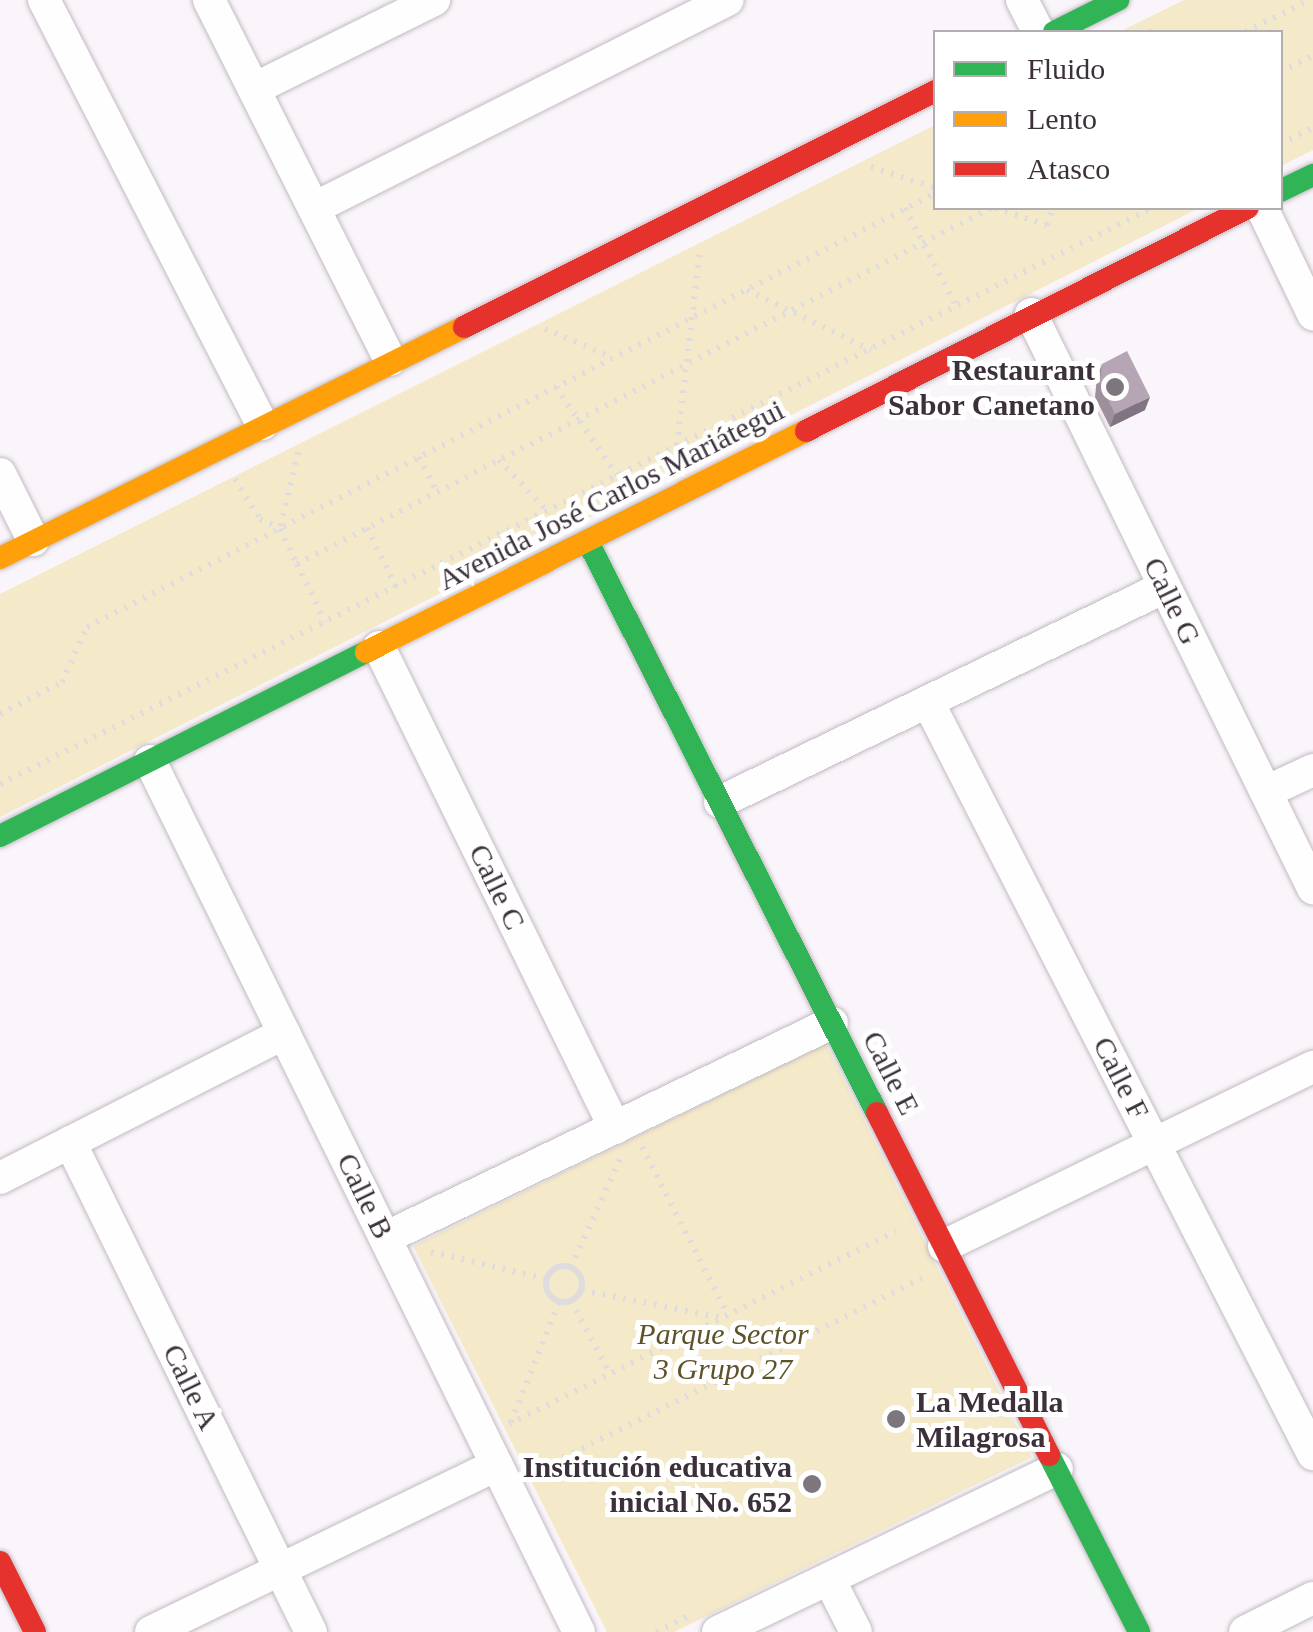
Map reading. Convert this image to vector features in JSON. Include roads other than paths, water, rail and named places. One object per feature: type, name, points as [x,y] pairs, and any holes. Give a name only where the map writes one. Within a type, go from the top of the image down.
[{"type":"main road","points":[[1058,30],[1118,0]]},
{"type":"main road","points":[[0,558],[390,360],[933,92]]},
{"type":"main road","points":[[1283,190],[1313,175]]},
{"type":"main road","name":"Avenida José Carlos Mariátegui","points":[[0,836],[1244,210]]},
{"type":"main road","name":"Calle E","points":[[578,547],[720,802],[1139,1632]]},
{"type":"main road","points":[[0,1562],[35,1632]]},
{"type":"street","points":[[44,0],[262,424]]},
{"type":"street","points":[[210,0],[390,360]]},
{"type":"street","points":[[254,90],[434,0]]},
{"type":"street","points":[[314,208],[728,0]]},
{"type":"street","points":[[1022,0],[1037,30]]},
{"type":"street","points":[[1263,210],[1313,314]]},
{"type":"street","name":"Calle G","points":[[1031,314],[1313,888]]},
{"type":"street","points":[[0,474],[34,540]]},
{"type":"street","points":[[720,802],[1165,587]]},
{"type":"street","name":"Calle C","points":[[379,647],[629,1137]]},
{"type":"street","name":"Calle F","points":[[928,702],[1313,1454]]},
{"type":"street","name":"Calle B","points":[[150,761],[386,1238],[510,1451],[579,1632]]},
{"type":"street","points":[[1266,792],[1313,770]]},
{"type":"street","points":[[386,1238],[629,1137],[832,1023]]},
{"type":"street","points":[[0,1178],[284,1033]]},
{"type":"street","points":[[948,1254],[1154,1144],[1313,1067]]},
{"type":"street","name":"Calle A","points":[[70,1142],[311,1632]]},
{"type":"street","points":[[151,1632],[510,1451]]},
{"type":"street","points":[[718,1632],[1057,1468]]},
{"type":"street","points":[[829,1578],[856,1632]]},
{"type":"street","points":[[1245,1632],[1313,1598]]},
{"type":"place","name":"Restaurant Sabor Canetano","points":[[1115,387]]},
{"type":"place","name":"La Medalla Milagrosa","points":[[896,1419]]},
{"type":"place","name":"Institución educativa inicial No. 652","points":[[812,1484]]},
{"type":"park label","name":"Parque Sector 3 Grupo 27","points":[[723,1351]]}]
